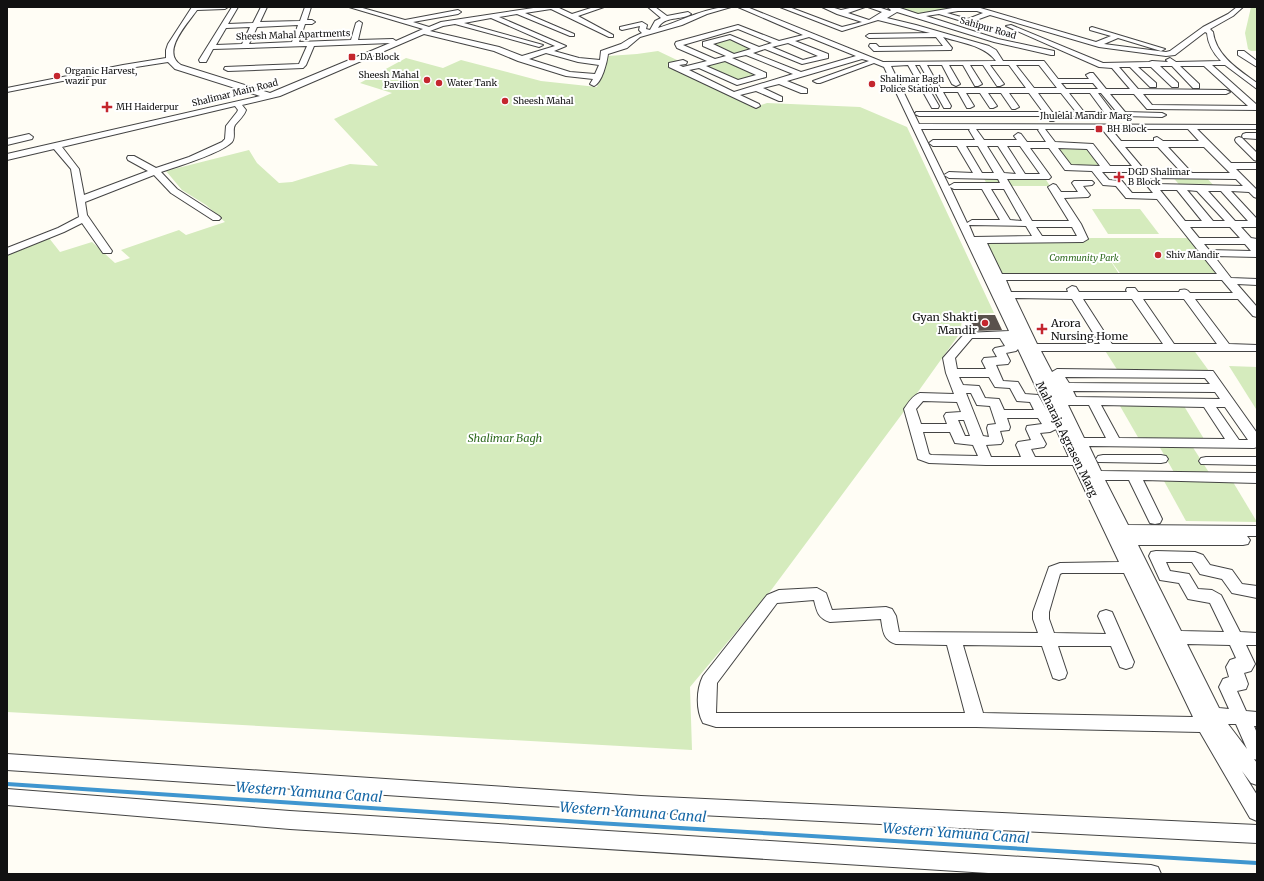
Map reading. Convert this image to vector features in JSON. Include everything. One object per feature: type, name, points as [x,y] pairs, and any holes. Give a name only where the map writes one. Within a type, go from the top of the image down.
[{"type":"street","points":[[225,7],[196,8],[171,45],[169,54],[171,63],[178,67],[270,96]]},
{"type":"street","points":[[203,60],[235,7]]},
{"type":"street","points":[[244,46],[264,7]]},
{"type":"street","points":[[295,44],[308,7]]},
{"type":"street","points":[[437,10],[457,7]]},
{"type":"street","points":[[490,7],[501,15]]},
{"type":"street","points":[[552,7],[576,14],[601,7]]},
{"type":"street","name":"Shalimar Main Road","points":[[7,157],[270,96],[442,24],[552,7]]},
{"type":"street","points":[[562,7],[611,36]]},
{"type":"street","points":[[651,7],[666,18]]},
{"type":"street","points":[[673,7],[691,16]]},
{"type":"street","points":[[651,33],[657,23],[666,18],[691,16],[728,7]]},
{"type":"street","points":[[740,7],[883,63]]},
{"type":"street","points":[[746,7],[883,63]]},
{"type":"street","points":[[783,7],[842,29],[865,23],[888,12],[871,7]]},
{"type":"street","points":[[793,11],[806,7]]},
{"type":"street","points":[[825,7],[865,23],[895,24],[911,49]]},
{"type":"street","points":[[816,20],[862,7]]},
{"type":"street","points":[[917,16],[962,9],[977,9],[1098,45],[1168,54],[1205,29],[1228,16],[1235,14],[1240,7]]},
{"type":"street","points":[[362,8],[427,31],[496,50],[569,74],[596,80],[604,63],[604,53],[624,46],[634,38],[680,24],[691,16]]},
{"type":"street","points":[[894,8],[881,19],[914,26],[986,48],[993,52],[1000,63]]},
{"type":"street","name":"Sahipur Road","points":[[894,8],[996,41],[1051,53],[1070,51],[1098,45]]},
{"type":"street","points":[[404,22],[467,11]]},
{"type":"street","points":[[394,19],[421,12]]},
{"type":"street","points":[[517,12],[574,38],[562,46],[521,59]]},
{"type":"street","points":[[941,13],[968,21],[971,20],[971,18],[991,13]]},
{"type":"street","points":[[492,16],[562,46]]},
{"type":"street","points":[[679,42],[768,18]]},
{"type":"street","points":[[456,21],[468,27],[539,45]]},
{"type":"street","points":[[224,26],[312,22]]},
{"type":"street","points":[[354,42],[359,23]]},
{"type":"street","points":[[865,23],[868,36],[873,46],[877,49],[948,48],[939,36],[868,36]]},
{"type":"street","points":[[622,28],[642,24],[644,25],[642,30],[651,33]]},
{"type":"street","points":[[1005,24],[1020,29],[1102,65],[1229,63]]},
{"type":"street","points":[[733,32],[738,26]]},
{"type":"street","points":[[714,61],[679,45],[737,28],[738,26]]},
{"type":"street","points":[[738,26],[778,43]]},
{"type":"street","points":[[1012,30],[1036,26]]},
{"type":"street","points":[[1092,29],[1118,36],[1168,54],[1172,64],[1196,86]]},
{"type":"street","points":[[1205,29],[1210,32],[1213,45],[1218,53],[1257,87]]},
{"type":"street","points":[[683,66],[696,66],[809,35]]},
{"type":"street","points":[[707,36],[718,40]]},
{"type":"street","points":[[1098,45],[1118,36]]},
{"type":"street","points":[[696,66],[737,82],[763,74],[706,44],[730,37],[802,62],[825,55],[788,40]]},
{"type":"street","name":"Sheesh Mahal Apartments","points":[[211,47],[244,46],[261,48],[295,44],[401,41]]},
{"type":"street","points":[[300,66],[302,65],[311,44]]},
{"type":"street","points":[[733,95],[831,66],[873,46]]},
{"type":"street","points":[[546,51],[578,60],[604,63]]},
{"type":"street","points":[[746,52],[801,75]]},
{"type":"street","points":[[1051,53],[1039,60],[1082,114]]},
{"type":"street","points":[[1241,53],[1257,65]]},
{"type":"street","points":[[672,56],[683,66],[733,95],[756,106]]},
{"type":"street","points":[[814,59],[831,66]]},
{"type":"street","points":[[7,90],[123,67],[170,60]]},
{"type":"street","points":[[817,81],[883,63],[1041,63]]},
{"type":"street","name":"Maharaja Agrasen Marg","points":[[883,63],[902,89],[972,223],[976,240],[999,277],[1007,295],[1015,334],[1033,347],[1066,401],[1074,442]]},
{"type":"street","points":[[910,63],[935,106]]},
{"type":"street","points":[[922,63],[947,106]]},
{"type":"street","points":[[944,63],[970,106]]},
{"type":"street","points":[[965,63],[993,106]]},
{"type":"street","points":[[985,63],[1015,107]]},
{"type":"street","points":[[1011,63],[1061,129],[1076,146]]},
{"type":"street","points":[[1193,63],[1244,108]]},
{"type":"street","points":[[1205,63],[1257,110]]},
{"type":"street","points":[[1131,64],[1153,86]]},
{"type":"street","points":[[1152,64],[1175,86]]},
{"type":"street","points":[[228,69],[252,65],[300,66]]},
{"type":"street","points":[[300,66],[302,74],[310,80]]},
{"type":"street","points":[[1114,66],[1150,107],[1244,108],[1257,110]]},
{"type":"street","points":[[1077,72],[1104,92],[1123,114],[1126,115],[1257,110]]},
{"type":"street","points":[[752,78],[767,85]]},
{"type":"street","points":[[1246,78],[1257,78]]},
{"type":"street","points":[[780,81],[804,91]]},
{"type":"street","points":[[1055,81],[1153,86],[1219,86]]},
{"type":"street","points":[[936,87],[1002,88],[1064,92],[1092,83]]},
{"type":"street","points":[[919,122],[1050,114],[1110,114],[1092,83]]},
{"type":"street","points":[[1002,88],[1026,84]]},
{"type":"street","points":[[756,88],[779,99]]},
{"type":"street","name":"Maharaja Agrasen Marg","points":[[902,89],[919,122],[933,143],[976,240],[1015,334],[1074,442],[1209,720],[1257,812]]},
{"type":"street","points":[[1104,92],[1226,92]]},
{"type":"street","points":[[1160,92],[1174,108]]},
{"type":"street","points":[[1182,92],[1198,108]]},
{"type":"street","points":[[1203,92],[1220,108]]},
{"type":"street","points":[[80,200],[155,171],[192,159],[228,142],[230,126],[242,110],[237,104]]},
{"type":"street","points":[[919,122],[935,106],[1044,107]]},
{"type":"street","name":"Jhulelal Mandir Marg","points":[[919,122],[1042,130],[1257,127]]},
{"type":"street","name":"Jhulelal Mandir Marg","points":[[919,122],[973,130],[1013,128],[1061,129]]},
{"type":"street","points":[[949,180],[979,175],[1045,175],[1013,128]]},
{"type":"street","points":[[1105,128],[1257,314]]},
{"type":"street","name":"Jhulelal Mandir Marg","points":[[1105,128],[1147,130],[1192,128],[1242,135],[1257,130]]},
{"type":"street","points":[[1192,128],[1254,192]]},
{"type":"street","points":[[973,130],[1039,240]]},
{"type":"street","points":[[1042,130],[1067,168],[1107,169],[1193,176],[1238,176]]},
{"type":"street","points":[[1147,130],[1193,176],[1233,224],[1252,241],[1257,262]]},
{"type":"street","points":[[1242,135],[1257,136]]},
{"type":"street","points":[[1242,135],[1257,146]]},
{"type":"street","points":[[1242,135],[1257,158]]},
{"type":"street","points":[[7,142],[29,137]]},
{"type":"street","points":[[933,143],[1001,143],[1090,146],[1107,169]]},
{"type":"street","points":[[960,143],[979,175]]},
{"type":"street","points":[[1001,143],[1022,176]]},
{"type":"street","points":[[1118,144],[1207,144]]},
{"type":"street","points":[[56,145],[74,169],[82,215],[107,251]]},
{"type":"street","points":[[131,158],[155,171],[174,191],[216,218]]},
{"type":"street","points":[[1228,166],[1257,166]]},
{"type":"street","points":[[976,240],[1083,239],[1076,224],[1055,191],[1085,195],[1077,183],[1089,183],[1078,169]]},
{"type":"street","points":[[1095,169],[1106,183],[1119,184],[1129,196],[1161,196]]},
{"type":"street","points":[[949,180],[984,186],[1007,186]]},
{"type":"street","points":[[984,186],[1007,224]]},
{"type":"street","points":[[1154,187],[1223,188],[1254,192]]},
{"type":"street","points":[[1180,188],[1210,224]]},
{"type":"street","points":[[1223,188],[1256,224]]},
{"type":"street","points":[[7,252],[61,230],[84,218]]},
{"type":"street","points":[[972,223],[1076,224]]},
{"type":"street","points":[[1183,224],[1256,224]]},
{"type":"street","points":[[1197,241],[1252,241]]},
{"type":"street","points":[[1207,254],[1255,253]]},
{"type":"street","points":[[999,277],[1227,279],[1257,282]]},
{"type":"street","points":[[1065,277],[1108,347]]},
{"type":"street","points":[[1122,277],[1171,348]]},
{"type":"street","points":[[1174,278],[1226,348]]},
{"type":"street","points":[[1007,295],[1242,296]]},
{"type":"street","points":[[986,461],[952,373],[949,358],[967,336],[972,334],[1015,334],[1012,349],[999,350],[1004,361],[988,361],[1000,385],[1014,385],[1020,397],[1034,398],[1050,428],[1032,429],[1039,444],[1023,445],[1030,461]]},
{"type":"street","points":[[1033,347],[1257,348]]},
{"type":"street","points":[[952,373],[993,373]]},
{"type":"street","points":[[1074,442],[1195,444],[1254,444],[1256,442],[1209,374],[1057,373],[1064,387],[1066,401],[1229,403]]},
{"type":"street","points":[[1132,374],[1150,402]]},
{"type":"street","points":[[1064,387],[1219,388]]},
{"type":"street","points":[[969,416],[950,416],[960,440],[996,440],[993,428],[1004,426],[995,402],[980,401],[975,389],[960,393],[919,398],[910,409],[923,456],[927,459],[986,461],[1083,461]]},
{"type":"street","points":[[1093,401],[1115,443]]},
{"type":"street","points":[[1207,402],[1235,444]]},
{"type":"street","points":[[1000,414],[1043,414]]},
{"type":"street","points":[[915,428],[954,428]]},
{"type":"street","points":[[1152,443],[1171,477]]},
{"type":"street","points":[[1195,444],[1217,478]]},
{"type":"street","points":[[1103,459],[1161,459]]},
{"type":"street","name":"Maharaja Agrasen Marg","points":[[1083,461],[1096,475],[1119,535]]},
{"type":"street","points":[[1206,461],[1257,461]]},
{"type":"street","points":[[1096,475],[1257,478]]},
{"type":"street","points":[[1134,476],[1155,519]]},
{"type":"street","points":[[1119,535],[1257,531]]},
{"type":"street","points":[[1119,535],[1257,540]]},
{"type":"street","points":[[1257,592],[1236,589],[1227,574],[1205,570],[1196,557],[1156,556],[1165,576],[1184,578],[1193,595],[1214,597],[1247,664],[1245,666],[1234,666],[1240,684],[1229,684],[1227,687],[1249,718],[1257,752]]},
{"type":"street","points":[[1059,673],[1043,626],[1041,612],[1054,571],[1060,568],[1135,567]]},
{"type":"street","name":"Maharaja Agrasen Marg","points":[[1135,567],[1175,637],[1209,720],[1219,725],[1257,777]]},
{"type":"street","points":[[1116,640],[894,638],[892,636],[886,613],[830,616],[825,613],[821,597],[817,594],[777,597],[772,600],[709,681],[707,690],[707,714],[709,718],[716,720],[1209,720],[1249,718]]},
{"type":"street","points":[[1106,616],[1126,662]]},
{"type":"street","points":[[1175,637],[1257,639]]},
{"type":"street","points":[[953,638],[976,720]]},
{"type":"street","points":[[7,762],[640,804],[1257,834]]},
{"type":"street","points":[[7,797],[314,821],[1151,874]]},
{"type":"green space","points":[[894,7],[986,7],[956,8],[918,15]]},
{"type":"green space","points":[[1251,7],[1257,7],[1257,51],[1251,51],[1248,49],[1245,33]]},
{"type":"green space","points":[[730,38],[755,48],[733,55],[708,44]]},
{"type":"green space","name":"Shalimar Bagh","points":[[658,51],[679,61],[667,65],[755,107],[767,103],[860,107],[907,127],[994,313],[963,314],[960,333],[905,410],[772,589],[690,687],[692,750],[7,712],[7,253],[49,238],[60,252],[92,242],[115,263],[130,258],[121,250],[179,230],[186,235],[225,222],[206,205],[182,190],[166,171],[249,150],[257,163],[279,183],[292,182],[350,164],[378,166],[334,119],[392,93],[360,83],[406,58],[443,68],[461,60],[541,81],[597,87],[608,56]]},
{"type":"green space","points":[[725,59],[762,75],[738,82],[701,66]]},
{"type":"green space","points":[[1055,146],[1088,146],[1104,168],[1070,168]]},
{"type":"green space","points":[[982,175],[1043,175],[1050,186],[988,186]]},
{"type":"green space","points":[[1172,176],[1205,176],[1215,187],[1181,187]]},
{"type":"green space","points":[[1092,209],[1140,209],[1159,234],[1108,234]]},
{"type":"green space","name":"Community Park","points":[[1093,238],[1188,238],[1218,275],[1122,276],[1106,254],[1121,277],[1002,276],[985,241]]},
{"type":"green space","points":[[1104,349],[1193,349],[1209,371],[1118,371]]},
{"type":"green space","points":[[1229,366],[1257,367],[1257,409],[1256,409]]},
{"type":"green space","points":[[1120,406],[1184,406],[1204,439],[1139,439]]},
{"type":"green space","points":[[1159,446],[1192,446],[1210,474],[1175,474]]},
{"type":"green space","points":[[1164,481],[1233,482],[1257,522],[1186,521]]},
{"type":"building","name":"Gyan Shakti Mandir","points":[[967,315],[995,315],[1002,330],[974,331]]},
{"type":"waterway","name":"Western Yamuna Canal","points":[[7,784],[597,823],[1257,863]]},
{"type":"place","name":"DA Block","points":[[352,57]]},
{"type":"place","name":"Organic Harvest, wazir pur","points":[[57,76]]},
{"type":"place","name":"Sheesh Mahal Pavilion","points":[[427,80]]},
{"type":"place","name":"Water Tank","points":[[439,83]]},
{"type":"place","name":"Shalimar Bagh Police Station","points":[[872,84]]},
{"type":"place","name":"Sheesh Mahal","points":[[505,101]]},
{"type":"place","name":"MH Haiderpur","points":[[107,107]]},
{"type":"place","name":"BH Block","points":[[1099,129]]},
{"type":"place","name":"DGD Shalimar B Block","points":[[1119,177]]},
{"type":"place","name":"Shiv Mandir","points":[[1158,255]]},
{"type":"place","name":"Gyan Shakti Mandir","points":[[985,323]]},
{"type":"place","name":"Arora Nursing Home","points":[[1042,329]]}]
